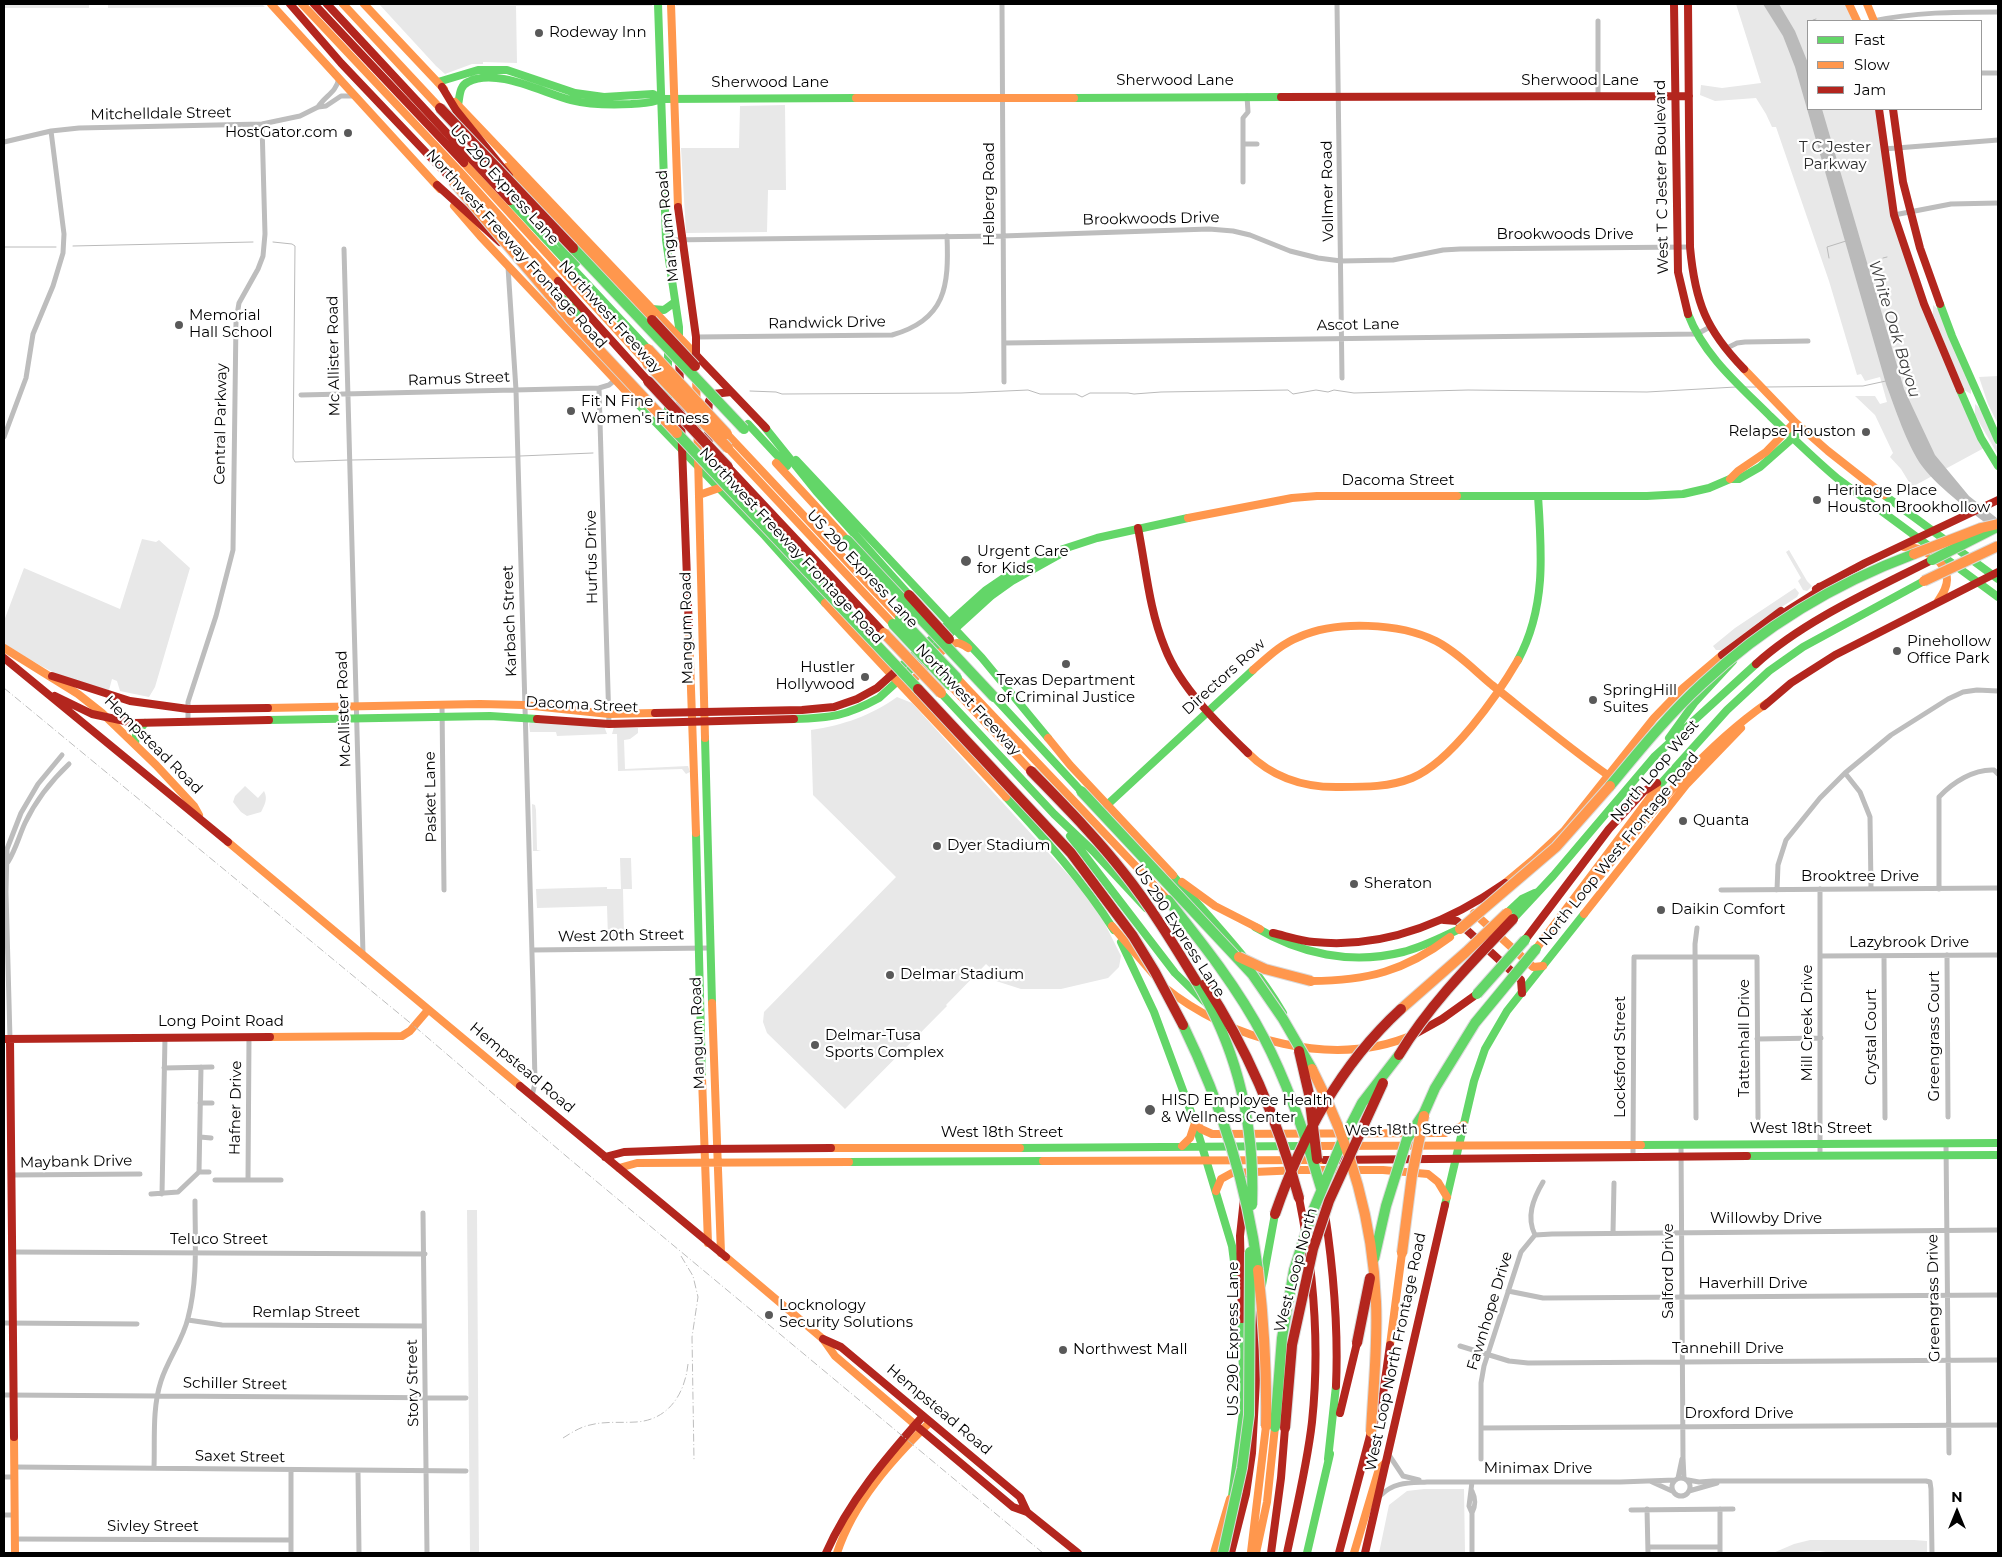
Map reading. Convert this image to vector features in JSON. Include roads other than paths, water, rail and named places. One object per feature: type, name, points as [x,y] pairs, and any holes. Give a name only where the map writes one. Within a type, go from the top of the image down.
[{"type":"main road","name":"Northwest Freeway Frontage Road","points":[[271,4],[357,96],[508,266],[770,542],[1078,878],[1105,913],[1143,986],[1195,1123],[1206,1161]]},
{"type":"main road","points":[[290,4],[341,63],[453,181],[571,320],[1071,853],[1130,931],[1165,989],[1194,1047],[1219,1112],[1240,1177],[1250,1222],[1263,1306],[1267,1363],[1275,1427],[1267,1502],[1256,1553]]},
{"type":"main road","name":"Northwest Freeway","points":[[302,4],[462,174],[570,293],[602,332],[728,467],[1054,814],[1157,920],[1186,956],[1211,992],[1239,1038],[1277,1122],[1299,1198],[1313,1280],[1316,1313],[1316,1370],[1308,1456],[1287,1553]]},
{"type":"main road","name":"US 290 Express Lane","points":[[314,4],[465,164],[647,363],[897,621],[1104,849],[1140,893],[1203,991],[1227,1039],[1242,1086],[1248,1119],[1253,1167],[1249,1263],[1249,1413],[1238,1493],[1223,1553]]},
{"type":"main road","name":"Northwest Freeway","points":[[328,4],[727,434],[897,621],[957,678],[1168,900]]},
{"type":"main road","points":[[343,4],[705,387],[1244,965],[1273,1003],[1308,1058],[1329,1102],[1349,1155],[1367,1226],[1375,1284],[1376,1315],[1371,1432]]},
{"type":"main road","points":[[364,4],[977,652],[1041,733],[1170,872],[1192,900],[1246,956],[1261,975],[1286,1018],[1297,1042],[1309,1094],[1335,1288],[1337,1326],[1336,1396],[1328,1459]]},
{"type":"main road","name":"Mangum Road","points":[[658,4],[666,240],[679,339],[680,448],[695,799],[704,1163],[708,1242]]},
{"type":"main road","name":"Mangum Road","points":[[671,4],[676,171],[682,240],[696,337],[701,629],[716,1149],[721,1253]]},
{"type":"main road","name":"West T C Jester Boulevard","points":[[1674,4],[1676,247],[1682,294],[1688,315],[1697,334],[1716,362],[1816,461],[1998,597]]},
{"type":"main road","name":"West T C Jester Boulevard","points":[[1688,4],[1690,247],[1692,271],[1698,297],[1710,327],[1725,349],[1799,425],[1863,479],[1996,576]]},
{"type":"main road","points":[[1849,4],[1857,20]]},
{"type":"main road","points":[[1867,4],[1873,20]]},
{"type":"main road","points":[[660,27],[671,28]]},
{"type":"main road","name":"Sherwood Lane","points":[[440,85],[478,70],[507,70],[575,93],[604,97],[653,94],[661,99]]},
{"type":"main road","name":"Sherwood Lane","points":[[458,105],[461,88],[467,82],[480,78],[502,78],[572,100],[598,104],[653,103],[661,99],[1689,96]]},
{"type":"main road","points":[[440,85],[456,110],[486,145],[652,320],[796,476],[841,528],[846,540]]},
{"type":"main road","points":[[1879,110],[1894,215],[1924,304],[1985,445],[1998,466]]},
{"type":"main road","points":[[1893,110],[1910,212],[1938,299],[1998,440]]},
{"type":"main road","points":[[486,145],[584,274],[590,287]]},
{"type":"main road","points":[[663,171],[676,171]]},
{"type":"main road","points":[[437,185],[602,332]]},
{"type":"main road","points":[[1924,304],[1938,299]]},
{"type":"main road","points":[[652,309],[664,310],[675,302]]},
{"type":"main road","points":[[646,411],[663,417],[668,410],[668,343],[664,323]]},
{"type":"main road","points":[[699,494],[716,485],[710,472],[708,404],[713,394],[721,391],[731,392]]},
{"type":"main road","points":[[1966,403],[1979,398]]},
{"type":"main road","points":[[763,425],[787,456],[861,542],[935,622],[994,697]]},
{"type":"main road","name":"Dacoma Street","points":[[42,689],[79,708],[107,718],[134,723],[442,717],[609,719],[829,718],[857,710],[879,698],[894,679],[951,626],[986,590],[1051,553],[1097,538],[1138,528],[1292,498],[1317,496],[1667,496],[1709,488],[1730,479],[1734,472],[1755,460],[1790,435],[1799,425]]},
{"type":"main road","points":[[1854,491],[1863,479]]},
{"type":"main road","points":[[1138,528],[1160,635],[1171,662],[1192,694],[1246,752],[1269,772],[1285,780],[1308,786],[1384,786],[1418,775],[1434,765],[1454,745],[1518,661],[1530,637],[1539,596],[1538,496]]},
{"type":"main road","points":[[1255,927],[1282,936],[1316,942],[1371,941],[1421,929],[1476,902],[1514,875],[1564,831],[1640,735],[1668,704],[1707,666],[1760,625],[1819,587],[1865,563],[1920,538],[1946,523],[1998,500]]},
{"type":"main road","points":[[1168,900],[1222,945],[1243,959],[1288,976],[1311,981],[1355,980],[1397,969],[1434,950],[1556,846],[1664,722],[1702,684],[1749,644],[1823,595],[1884,565],[1981,528],[1998,525]]},
{"type":"main road","name":"North Loop West","points":[[1392,1066],[1416,1027],[1510,916],[1540,890],[1654,757],[1766,655],[1820,619],[1998,525]]},
{"type":"main road","points":[[685,544],[701,543]]},
{"type":"main road","name":"North Loop West","points":[[1424,1113],[1435,1088],[1475,1023],[1536,949],[1666,776],[1727,710],[1769,671],[1803,647],[1852,618],[1998,546]]},
{"type":"main road","points":[[1901,547],[1916,547],[1944,568],[1947,577],[1946,588],[1937,602]]},
{"type":"main road","name":"North Loop West Frontage Road","points":[[1457,1158],[1474,1081],[1487,1045],[1514,1002],[1686,785],[1727,741],[1767,703],[1798,679],[1828,659],[1937,602],[1996,576]]},
{"type":"main road","points":[[1654,757],[1695,702],[1753,639],[1787,611],[1814,594],[1819,587]]},
{"type":"main road","name":"Directors Row","points":[[1107,805],[1275,650],[1307,633],[1343,628],[1395,628],[1420,634],[1435,641],[1454,653],[1497,690],[1609,776]]},
{"type":"main road","points":[[688,630],[701,629]]},
{"type":"main road","points":[[944,730],[913,691],[911,686],[913,680],[944,649],[954,643],[959,643],[977,652]]},
{"type":"main road","name":"Hempstead Road","points":[[4,648],[52,676],[89,702],[135,744],[194,806],[201,819]]},
{"type":"main road","name":"Hempstead Road","points":[[4,658],[201,819],[708,1242],[823,1339],[835,1356],[918,1428],[1013,1507],[1027,1512],[1078,1553]]},
{"type":"main road","name":"Dacoma Street","points":[[52,676],[130,701],[188,709],[442,704],[524,705],[609,719]]},
{"type":"main road","points":[[1580,890],[1600,876],[1674,787],[1702,758],[1750,714],[1767,703]]},
{"type":"main road","points":[[135,744],[136,734],[145,723]]},
{"type":"main road","points":[[1112,926],[1164,987],[1187,1004],[1211,1017],[1268,1040],[1309,1048],[1333,1050],[1377,1046],[1404,1038],[1429,1027],[1477,994],[1525,940],[1609,830],[1643,792],[1666,776]]},
{"type":"main road","points":[[695,799],[706,799]]},
{"type":"main road","points":[[1054,814],[1175,973],[1206,1005],[1248,1032]]},
{"type":"main road","points":[[696,872],[708,871]]},
{"type":"main road","points":[[1170,872],[1216,906],[1268,936],[1295,948],[1338,956],[1361,957],[1402,952],[1460,929]]},
{"type":"main road","points":[[1168,900],[1205,947],[1237,993],[1263,1037],[1293,1101],[1322,1193]]},
{"type":"main road","points":[[1476,902],[1473,912],[1533,967],[1544,966]]},
{"type":"main road","points":[[1230,1553],[1246,1494],[1252,1452],[1259,1313],[1264,1270],[1275,1214],[1299,1150],[1335,1084],[1359,1052],[1388,1020],[1510,916]]},
{"type":"main road","points":[[1439,921],[1457,921],[1521,980],[1522,993]]},
{"type":"main road","name":"Long Point Road","points":[[7,1039],[402,1036],[410,1031],[428,1010]]},
{"type":"main road","points":[[7,1039],[12,1175],[12,1252],[8,1323],[11,1474],[8,1515],[15,1539],[15,1553]]},
{"type":"main road","points":[[702,1066],[714,1065]]},
{"type":"main road","name":"West Loop North","points":[[1271,1553],[1281,1478],[1275,1427],[1313,1249],[1329,1201],[1392,1066]]},
{"type":"main road","points":[[1339,1553],[1388,1370],[1412,1175],[1424,1113]]},
{"type":"main road","points":[[1307,1553],[1357,1344],[1386,1206],[1407,1139],[1424,1113]]},
{"type":"main road","points":[[1182,1146],[1190,1138],[1195,1123],[1201,1129],[1212,1134],[1445,1133],[1464,1125]]},
{"type":"main road","points":[[1230,1553],[1232,1492],[1244,1404],[1240,1236],[1250,1141]]},
{"type":"main road","name":"West 18th Street","points":[[605,1157],[624,1152],[704,1149],[1998,1142]]},
{"type":"main road","points":[[1884,1143],[1884,1156]]},
{"type":"main road","points":[[1750,1144],[1750,1156]]},
{"type":"main road","points":[[1511,1158],[1514,1145]]},
{"type":"main road","points":[[933,1147],[934,1161]]},
{"type":"main road","points":[[1006,1147],[1006,1161]]},
{"type":"main road","points":[[805,1148],[806,1162]]},
{"type":"main road","points":[[860,1148],[860,1162]]},
{"type":"main road","points":[[1064,1148],[1064,1161]]},
{"type":"main road","points":[[1128,1148],[1128,1160]]},
{"type":"main road","points":[[659,1151],[661,1163]]},
{"type":"main road","name":"West 18th Street","points":[[619,1168],[637,1164],[661,1163],[1998,1155]]},
{"type":"main road","name":"West Loop North Frontage Road","points":[[1366,1553],[1381,1495],[1387,1457],[1457,1158]]},
{"type":"main road","points":[[1206,1161],[1232,1246],[1242,1319]]},
{"type":"main road","points":[[1216,1192],[1222,1179],[1232,1173],[1299,1170],[1384,1170],[1430,1174],[1436,1178],[1447,1197]]},
{"type":"main road","name":"Hempstead Road","points":[[823,1339],[841,1347],[927,1419],[1020,1498],[1027,1512]]},
{"type":"main road","points":[[826,1553],[836,1530],[853,1501],[927,1419]]},
{"type":"main road","points":[[1251,1553],[1264,1460],[1275,1427]]},
{"type":"main road","points":[[837,1553],[845,1530],[854,1514],[918,1428]]},
{"type":"main road","points":[[1354,1553],[1380,1469],[1387,1457]]},
{"type":"main road","points":[[1214,1553],[1232,1492]]},
{"type":"street","name":"Vollmer Road","points":[[1337,4],[1342,378]]},
{"type":"street","name":"Helberg Road","points":[[1002,5],[1004,382]]},
{"type":"street","points":[[1880,20],[1932,12],[1998,12]]},
{"type":"street","points":[[1598,21],[1598,96]]},
{"type":"street","points":[[1982,73],[1998,73]]},
{"type":"street","name":"Mitchelldale Street","points":[[318,108],[322,101],[337,88],[339,78]]},
{"type":"street","name":"Mitchelldale Street","points":[[4,142],[51,130],[171,125],[262,124],[300,116],[326,106],[341,96],[348,94],[357,96]]},
{"type":"street","points":[[1244,182],[1243,118],[1248,112],[1248,96]]},
{"type":"street","name":"Central Parkway","points":[[188,723],[188,709],[233,550],[236,321],[239,303],[263,256],[265,234],[262,124]]},
{"type":"street","points":[[4,437],[26,378],[33,334],[53,286],[63,253],[64,234],[51,130]]},
{"type":"street","points":[[1884,150],[1998,140]]},
{"type":"street","points":[[1243,144],[1257,144]]},
{"type":"street","points":[[1894,215],[1951,204],[1998,203]]},
{"type":"street","name":"Brookwoods Drive","points":[[666,240],[1002,236],[1209,229],[1250,235],[1290,251],[1341,262],[1393,260],[1460,248],[1690,247]]},
{"type":"street","name":"Randwick Drive","points":[[696,337],[892,334],[905,331],[921,322],[937,305],[945,287],[948,262],[947,236]]},
{"type":"street","name":"Mc Allister Road","points":[[344,250],[348,463]]},
{"type":"street","name":"Karbach Street","points":[[508,266],[516,390],[532,950],[535,1083],[532,1096]]},
{"type":"street","name":"Ascot Lane","points":[[1004,343],[1697,334],[1710,327]]},
{"type":"street","points":[[1725,349],[1737,343],[1745,342],[1808,341]]},
{"type":"street","name":"Ramus Street","points":[[301,395],[600,388],[609,386],[615,380]]},
{"type":"street","name":"Hurfus Drive","points":[[600,388],[609,719]]},
{"type":"street","name":"McAllister Road","points":[[348,463],[363,954]]},
{"type":"street","points":[[1777,890],[1778,865],[1786,840],[1820,798],[1845,773],[1891,735],[1948,699],[1963,692],[1976,690],[1998,691]]},
{"type":"street","name":"Pasket Lane","points":[[442,704],[444,890]]},
{"type":"street","points":[[7,1039],[5,937],[8,849],[17,821],[31,794],[62,755]]},
{"type":"street","points":[[8,862],[39,797],[69,764]]},
{"type":"street","points":[[1939,889],[1939,798],[1969,774],[1983,769],[1994,770],[1998,774]]},
{"type":"street","points":[[1845,773],[1860,792],[1870,817],[1872,889]]},
{"type":"street","name":"Brooktree Drive","points":[[1721,890],[1998,888]]},
{"type":"street","name":"Mill Creek Drive","points":[[1820,890],[1820,1156]]},
{"type":"street","points":[[1696,1118],[1697,928]]},
{"type":"street","name":"West 20th Street","points":[[532,950],[710,948]]},
{"type":"street","name":"Lazybrook Drive","points":[[1820,956],[1998,955]]},
{"type":"street","name":"Crystal Court","points":[[1884,956],[1885,1118]]},
{"type":"street","name":"Greengrass Court","points":[[1947,956],[1948,1117]]},
{"type":"street","name":"Locksford Street","points":[[1633,1157],[1634,957],[1696,958]]},
{"type":"street","name":"Tattenhall Drive","points":[[1696,958],[1758,957],[1758,1118]]},
{"type":"street","points":[[162,1194],[165,1037]]},
{"type":"street","name":"Hafner Drive","points":[[248,1180],[250,1037]]},
{"type":"street","points":[[1757,1039],[1821,1038]]},
{"type":"street","points":[[199,1172],[201,1067]]},
{"type":"street","points":[[164,1068],[212,1067]]},
{"type":"street","points":[[200,1103],[212,1103]]},
{"type":"street","points":[[200,1137],[211,1138]]},
{"type":"street","name":"Greengrass Drive","points":[[1946,1143],[1949,1453]]},
{"type":"street","name":"Salford Drive","points":[[1681,1144],[1683,1427],[1681,1479]]},
{"type":"street","points":[[151,1194],[178,1192],[199,1172],[209,1172]]},
{"type":"street","name":"Maybank Drive","points":[[12,1175],[140,1174]]},
{"type":"street","points":[[215,1180],[281,1180]]},
{"type":"street","points":[[1535,1236],[1531,1221],[1532,1204],[1543,1182]]},
{"type":"street","points":[[1613,1233],[1614,1183]]},
{"type":"street","points":[[154,1468],[155,1410],[158,1395],[167,1366],[188,1320],[195,1283],[195,1201]]},
{"type":"street","name":"Story Street","points":[[424,1213],[424,1398],[427,1471],[427,1553]]},
{"type":"street","name":"Willowby Drive","points":[[1535,1236],[1681,1232],[1998,1230]]},
{"type":"street","name":"Fawnhope Drive","points":[[1481,1459],[1481,1383],[1521,1252],[1535,1236]]},
{"type":"street","name":"Teluco Street","points":[[12,1252],[425,1254]]},
{"type":"street","name":"Haverhill Drive","points":[[1508,1290],[1543,1298],[1998,1295]]},
{"type":"street","name":"Remlap Street","points":[[188,1320],[222,1325],[424,1326]]},
{"type":"street","points":[[8,1323],[137,1324]]},
{"type":"street","name":"Tannehill Drive","points":[[1460,1346],[1509,1361],[1528,1363],[1998,1360]]},
{"type":"street","name":"Schiller Street","points":[[8,1394],[466,1398]]},
{"type":"street","name":"Droxford Drive","points":[[1481,1428],[1998,1425]]},
{"type":"street","name":"Minimax Drive","points":[[1387,1457],[1404,1476],[1427,1482]]},
{"type":"street","name":"Saxet Street","points":[[11,1474],[154,1468],[466,1471]]},
{"type":"street","points":[[291,1470],[291,1553]]},
{"type":"street","points":[[358,1471],[359,1553]]},
{"type":"street","points":[[1681,1479],[1690,1485],[1689,1491],[1682,1496],[1673,1491],[1672,1485],[1681,1479]]},
{"type":"street","name":"Minimax Drive","points":[[1381,1495],[1399,1483],[1427,1482],[1650,1481],[1681,1479],[1699,1482],[1922,1480],[1930,1482],[1931,1489],[1932,1553]]},
{"type":"street","name":"Minimax Drive","points":[[1650,1481],[1668,1487],[1673,1491]]},
{"type":"street","name":"Minimax Drive","points":[[1689,1491],[1725,1481]]},
{"type":"street","points":[[1472,1482],[1472,1491],[1469,1496],[1469,1506],[1472,1513],[1472,1553]]},
{"type":"street","points":[[1648,1509],[1648,1550],[1720,1550],[1720,1509]]},
{"type":"street","points":[[1631,1510],[1733,1509]]},
{"type":"street","name":"Sivley Street","points":[[15,1539],[291,1540]]},
{"type":"waterway","points":[[1829,258],[1827,247],[1846,241]]},
{"type":"waterway","points":[[73,246],[253,242]]},
{"type":"waterway","points":[[273,242],[295,246],[293,458],[295,462],[348,460]]},
{"type":"waterway","points":[[4,247],[56,247]]},
{"type":"waterway","name":"White Oak Bayou","points":[[1883,258],[1887,257]]},
{"type":"waterway","points":[[1765,387],[1863,386],[1886,381]]},
{"type":"waterway","points":[[750,391],[782,394],[961,393],[1028,390],[1040,394],[1076,394],[1082,397],[1090,393],[1134,394],[1288,390],[1293,394],[1316,390],[1354,393],[1468,390],[1647,392],[1736,387]]},
{"type":"waterway","points":[[1745,387],[1756,387]]},
{"type":"waterway","points":[[520,456],[593,453]]},
{"type":"waterway","points":[[352,460],[516,457]]},
{"type":"railway","points":[[4,688],[414,1026],[566,1156],[1043,1553]]},
{"type":"railway","points":[[681,1256],[693,1276],[698,1297],[692,1337],[694,1460]]},
{"type":"railway","points":[[563,1438],[590,1425],[636,1422],[658,1416],[679,1395],[688,1364]]},
{"type":"place","name":"Rodeway Inn","points":[[539,33]]},
{"type":"place","name":"HostGator.com","points":[[348,133]]},
{"type":"place","name":"Memorial Hall School","points":[[179,325]]},
{"type":"place","name":"Fit N Fine Women's Fitness","points":[[571,411]]},
{"type":"place","name":"Relapse Houston","points":[[1866,432]]},
{"type":"place","name":"Heritage Place Houston Brookhollow","points":[[1817,500]]},
{"type":"place","name":"Urgent Care for Kids","points":[[966,561]]},
{"type":"place","name":"Pinehollow Office Park","points":[[1897,651]]},
{"type":"place","name":"Texas Department of Criminal Justice","points":[[1066,664]]},
{"type":"place","name":"Hustler Hollywood","points":[[865,677]]},
{"type":"place","name":"SpringHill Suites","points":[[1593,700]]},
{"type":"place","name":"Quanta","points":[[1683,821]]},
{"type":"place","name":"Dyer Stadium","points":[[937,846]]},
{"type":"place","name":"Sheraton","points":[[1354,884]]},
{"type":"place","name":"Daikin Comfort","points":[[1661,910]]},
{"type":"place","name":"Delmar Stadium","points":[[890,975]]},
{"type":"place","name":"Delmar-Tusa Sports Complex","points":[[815,1045]]},
{"type":"place","name":"HISD Employee Health & Wellness Center","points":[[1150,1110]]},
{"type":"place","name":"Locknology Security Solutions","points":[[769,1315]]},
{"type":"place","name":"Northwest Mall","points":[[1063,1350]]},
{"type":"park label","name":"T C Jester Parkway","points":[[1835,156]]}]
